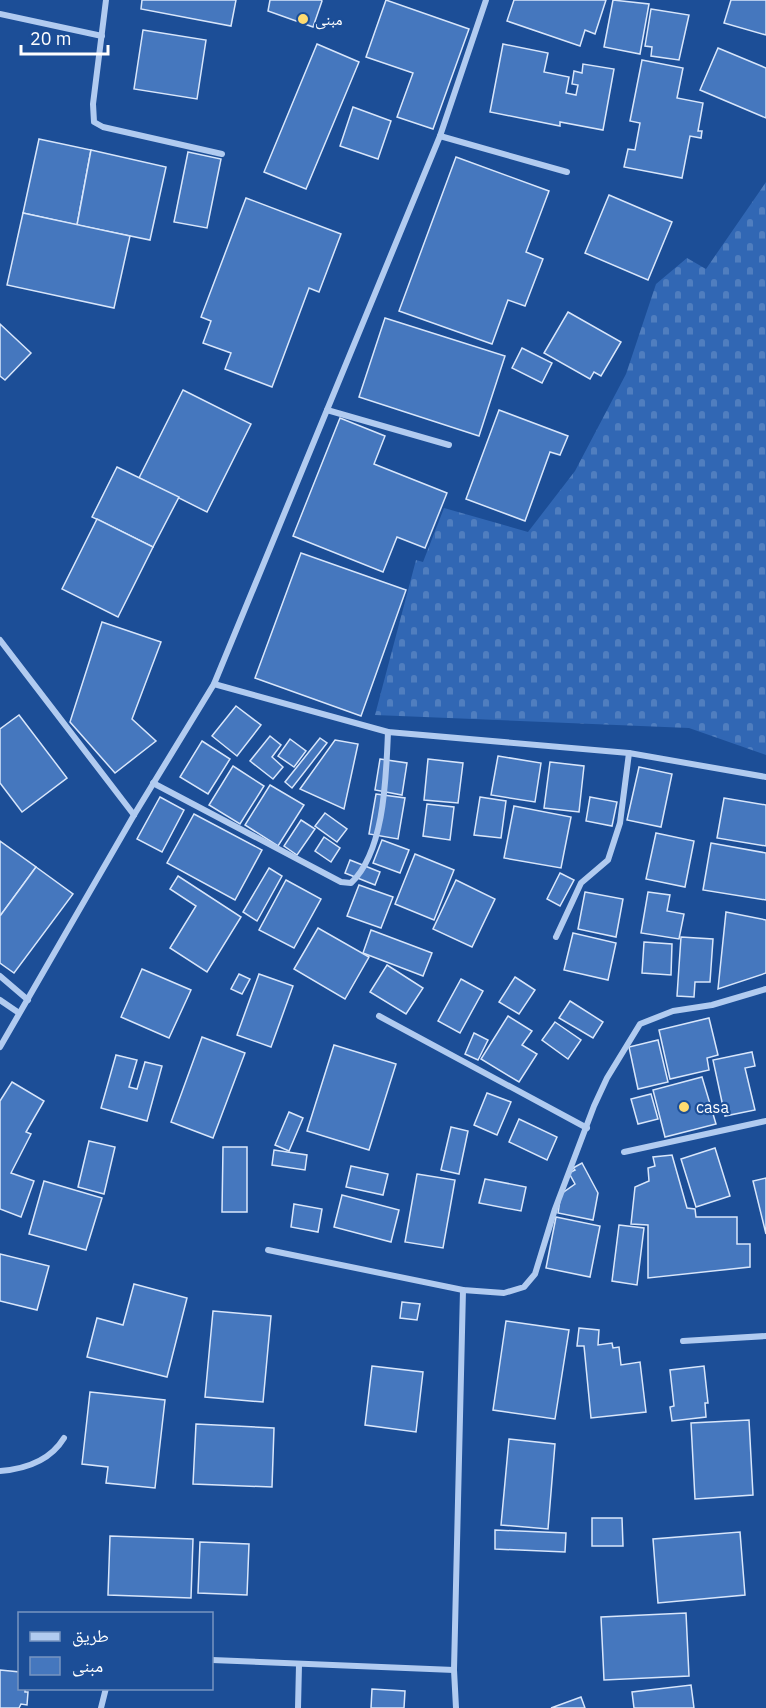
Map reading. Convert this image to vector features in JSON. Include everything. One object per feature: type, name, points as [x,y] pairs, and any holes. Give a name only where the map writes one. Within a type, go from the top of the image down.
[{"type":"street","points":[[106,0],[93,104],[94,122],[103,128],[222,154]]},
{"type":"street","points":[[0,1047],[134,815],[214,684],[440,136],[486,0]]},
{"type":"street","points":[[0,14],[102,36]]},
{"type":"street","points":[[440,136],[567,172]]},
{"type":"street","points":[[327,410],[449,445]]},
{"type":"street","points":[[0,640],[134,815]]},
{"type":"street","points":[[214,684],[388,732],[629,753],[766,777]]},
{"type":"street","points":[[153,783],[341,882],[351,883],[360,875],[378,831],[385,797],[388,732]]},
{"type":"street","points":[[556,937],[581,883],[608,860],[620,823],[629,753]]},
{"type":"street","points":[[0,976],[27,1000]]},
{"type":"street","points":[[268,1250],[463,1290],[504,1293],[524,1287],[535,1274],[555,1209],[607,1078],[640,1023],[673,1011],[712,1005],[766,989]]},
{"type":"street","points":[[0,1000],[20,1013]]},
{"type":"street","points":[[379,1016],[587,1128]]},
{"type":"street","points":[[624,1152],[766,1121]]},
{"type":"street","points":[[456,1708],[454,1670],[463,1290]]},
{"type":"street","points":[[683,1341],[766,1336]]},
{"type":"street","points":[[0,1471],[33,1465],[49,1456],[64,1438]]},
{"type":"street","points":[[213,1660],[454,1670]]},
{"type":"street","points":[[298,1708],[299,1665]]},
{"type":"street","points":[[101,1708],[106,1690]]},
{"type":"green space","points":[[766,182],[766,755],[689,728],[375,715],[416,560],[423,562],[444,508],[528,532],[575,471],[626,374],[656,284],[687,258],[706,269]]},
{"type":"building","points":[[142,0],[236,0],[231,26],[141,9]]},
{"type":"building","name":"مبنى","points":[[270,0],[322,1],[313,27],[268,11]]},
{"type":"building","points":[[386,0],[469,29],[433,129],[397,117],[413,73],[366,57]]},
{"type":"building","points":[[514,0],[606,0],[595,34],[585,30],[580,46],[507,21]]},
{"type":"building","points":[[613,0],[649,4],[640,54],[604,47]]},
{"type":"building","points":[[731,0],[766,0],[766,35],[724,23]]},
{"type":"building","points":[[651,9],[689,15],[679,60],[651,56],[652,47],[645,46]]},
{"type":"building","points":[[143,30],[206,40],[197,99],[134,89]]},
{"type":"building","points":[[317,44],[359,62],[306,189],[264,172]]},
{"type":"building","points":[[503,44],[548,53],[544,72],[569,77],[566,93],[576,95],[578,85],[572,84],[574,71],[582,73],[583,64],[614,69],[603,130],[560,122],[560,126],[490,112]]},
{"type":"building","points":[[718,48],[766,68],[766,118],[700,90]]},
{"type":"building","points":[[642,60],[683,68],[677,98],[703,103],[698,131],[702,131],[701,138],[690,136],[682,178],[624,167],[628,149],[635,150],[640,123],[630,121]]},
{"type":"building","points":[[353,107],[391,121],[378,159],[340,146]]},
{"type":"building","points":[[39,139],[91,150],[77,225],[23,213]]},
{"type":"building","points":[[91,150],[166,167],[150,240],[77,225]]},
{"type":"building","points":[[188,152],[221,159],[207,228],[174,222]]},
{"type":"building","points":[[456,157],[549,191],[526,252],[543,259],[525,306],[508,300],[492,344],[399,311]]},
{"type":"building","points":[[609,195],[672,222],[648,280],[585,253]]},
{"type":"building","points":[[246,198],[341,234],[319,292],[309,288],[272,387],[225,369],[231,353],[203,343],[211,321],[201,317]]},
{"type":"building","points":[[23,213],[130,236],[114,308],[7,285]]},
{"type":"building","points":[[568,312],[621,342],[601,376],[594,372],[590,379],[544,353]]},
{"type":"building","points":[[385,318],[505,356],[479,436],[359,397]]},
{"type":"building","points":[[0,324],[31,353],[5,380],[0,376]]},
{"type":"building","points":[[522,348],[552,363],[542,383],[512,368]]},
{"type":"building","points":[[183,390],[251,424],[207,512],[139,478]]},
{"type":"building","points":[[499,410],[568,436],[560,455],[550,452],[525,521],[466,499]]},
{"type":"building","points":[[340,418],[385,436],[374,464],[447,493],[425,548],[397,537],[383,572],[293,536]]},
{"type":"building","points":[[117,467],[179,497],[153,547],[92,517]]},
{"type":"building","points":[[97,519],[153,547],[118,617],[62,589]]},
{"type":"building","points":[[301,553],[406,590],[361,716],[255,678]]},
{"type":"building","points":[[102,622],[161,642],[132,719],[156,741],[115,773],[70,722]]},
{"type":"building","points":[[236,706],[261,725],[237,756],[212,736]]},
{"type":"building","points":[[19,715],[67,778],[22,812],[0,783],[0,729]]},
{"type":"building","points":[[270,736],[281,745],[272,757],[283,767],[273,779],[250,761]]},
{"type":"building","points":[[320,738],[327,743],[292,788],[285,782]]},
{"type":"building","points":[[290,739],[306,751],[294,767],[278,756]]},
{"type":"building","points":[[335,740],[358,744],[344,809],[300,789]]},
{"type":"building","points":[[202,741],[230,759],[208,794],[180,777]]},
{"type":"building","points":[[498,756],[541,763],[535,802],[491,795]]},
{"type":"building","points":[[380,759],[407,763],[402,795],[375,790]]},
{"type":"building","points":[[428,759],[463,763],[458,803],[424,800]]},
{"type":"building","points":[[550,762],[584,766],[579,812],[544,808]]},
{"type":"building","points":[[233,766],[264,786],[240,824],[209,805]]},
{"type":"building","points":[[639,767],[672,774],[661,827],[627,820]]},
{"type":"building","points":[[270,785],[304,805],[278,846],[245,825]]},
{"type":"building","points":[[376,794],[405,798],[398,839],[369,834]]},
{"type":"building","points":[[160,797],[184,810],[162,852],[137,839]]},
{"type":"building","points":[[480,797],[506,801],[501,838],[474,835]]},
{"type":"building","points":[[590,797],[617,802],[612,826],[586,821]]},
{"type":"building","points":[[724,798],[766,805],[766,846],[717,838]]},
{"type":"building","points":[[427,804],[454,807],[450,840],[423,836]]},
{"type":"building","points":[[514,806],[571,817],[561,868],[504,858]]},
{"type":"building","points":[[325,813],[347,829],[337,842],[315,826]]},
{"type":"building","points":[[194,814],[262,850],[235,900],[167,863]]},
{"type":"building","points":[[301,820],[315,829],[297,855],[284,846]]},
{"type":"building","points":[[656,833],[694,841],[685,887],[646,879]]},
{"type":"building","points":[[324,837],[340,848],[331,862],[315,851]]},
{"type":"building","points":[[382,840],[409,850],[400,873],[373,863]]},
{"type":"building","points":[[0,841],[36,867],[0,916]]},
{"type":"building","points":[[711,843],[766,853],[766,900],[703,890]]},
{"type":"building","points":[[415,854],[454,870],[434,920],[395,904]]},
{"type":"building","points":[[350,860],[380,872],[375,885],[345,873]]},
{"type":"building","points":[[36,867],[73,894],[14,973],[0,963],[0,916]]},
{"type":"building","points":[[269,868],[282,876],[257,921],[243,912]]},
{"type":"building","points":[[560,873],[574,880],[560,906],[547,899]]},
{"type":"building","points":[[178,876],[241,917],[207,972],[170,948],[196,906],[170,889]]},
{"type":"building","points":[[286,880],[321,899],[294,948],[259,930]]},
{"type":"building","points":[[456,880],[495,899],[472,947],[433,929]]},
{"type":"building","points":[[359,885],[393,897],[381,928],[347,916]]},
{"type":"building","points":[[585,892],[623,899],[616,937],[578,929]]},
{"type":"building","points":[[648,892],[670,895],[667,911],[684,914],[679,939],[641,933]]},
{"type":"building","points":[[726,912],[766,920],[766,973],[718,989]]},
{"type":"building","points":[[318,928],[369,957],[345,999],[294,969]]},
{"type":"building","points":[[371,930],[432,953],[423,976],[363,953]]},
{"type":"building","points":[[573,933],[616,943],[608,980],[564,970]]},
{"type":"building","points":[[681,937],[713,939],[710,982],[695,982],[694,997],[677,996]]},
{"type":"building","points":[[644,942],[672,944],[671,975],[642,973]]},
{"type":"building","points":[[387,965],[423,988],[406,1014],[370,992]]},
{"type":"building","points":[[142,969],[191,990],[169,1038],[121,1017]]},
{"type":"building","points":[[239,974],[250,979],[242,994],[231,989]]},
{"type":"building","points":[[259,974],[293,986],[271,1047],[237,1035]]},
{"type":"building","points":[[515,977],[535,990],[519,1014],[499,1002]]},
{"type":"building","points":[[461,979],[483,991],[460,1033],[438,1021]]},
{"type":"building","points":[[570,1001],[603,1022],[593,1038],[559,1018]]},
{"type":"building","points":[[508,1016],[532,1031],[522,1045],[537,1054],[519,1082],[481,1059]]},
{"type":"building","points":[[709,1018],[718,1055],[707,1058],[709,1070],[670,1079],[659,1030]]},
{"type":"building","points":[[555,1022],[581,1040],[568,1059],[542,1040]]},
{"type":"building","points":[[474,1033],[488,1040],[478,1060],[465,1054]]},
{"type":"building","points":[[202,1037],[245,1053],[213,1138],[171,1122]]},
{"type":"building","points":[[658,1040],[668,1082],[638,1089],[629,1047]]},
{"type":"building","points":[[334,1045],[396,1064],[369,1150],[307,1131]]},
{"type":"building","points":[[752,1052],[755,1066],[745,1068],[755,1110],[725,1116],[713,1060]]},
{"type":"building","points":[[116,1055],[137,1060],[129,1087],[137,1089],[145,1062],[162,1066],[147,1121],[101,1108]]},
{"type":"building","name":"casa","points":[[702,1077],[716,1124],[665,1137],[653,1090]]},
{"type":"building","points":[[12,1082],[44,1101],[26,1132],[31,1134],[11,1173],[34,1181],[21,1217],[0,1209],[0,1101]]},
{"type":"building","points":[[487,1093],[511,1102],[497,1135],[474,1125]]},
{"type":"building","points":[[651,1094],[658,1119],[638,1124],[631,1099]]},
{"type":"building","points":[[289,1112],[303,1118],[289,1151],[275,1145]]},
{"type":"building","points":[[519,1119],[557,1137],[547,1160],[509,1142]]},
{"type":"building","points":[[451,1127],[468,1131],[459,1174],[441,1170]]},
{"type":"building","points":[[89,1141],[115,1147],[104,1194],[78,1187]]},
{"type":"building","points":[[223,1147],[247,1147],[247,1212],[222,1212]]},
{"type":"building","points":[[715,1148],[730,1196],[696,1207],[681,1159]]},
{"type":"building","points":[[274,1150],[307,1155],[305,1170],[272,1165]]},
{"type":"building","points":[[672,1155],[687,1208],[695,1209],[696,1217],[737,1217],[737,1244],[750,1244],[750,1267],[648,1278],[648,1225],[631,1224],[635,1187],[649,1181],[648,1168],[655,1166],[653,1157]]},
{"type":"building","points":[[582,1163],[598,1193],[593,1220],[558,1213],[561,1194],[575,1184],[569,1173]]},
{"type":"building","points":[[351,1166],[388,1174],[383,1195],[346,1187]]},
{"type":"building","points":[[417,1174],[455,1180],[443,1248],[405,1242]]},
{"type":"building","points":[[766,1178],[766,1234],[753,1181]]},
{"type":"building","points":[[485,1179],[526,1187],[521,1211],[479,1203]]},
{"type":"building","points":[[44,1181],[102,1198],[86,1250],[29,1234]]},
{"type":"building","points":[[342,1195],[399,1210],[391,1242],[334,1227]]},
{"type":"building","points":[[294,1204],[322,1209],[318,1232],[291,1227]]},
{"type":"building","points":[[556,1217],[600,1226],[590,1277],[546,1268]]},
{"type":"building","points":[[619,1225],[644,1228],[637,1285],[612,1281]]},
{"type":"building","points":[[0,1254],[49,1266],[37,1310],[0,1301]]},
{"type":"building","points":[[134,1284],[187,1298],[167,1377],[87,1357],[97,1318],[123,1325]]},
{"type":"building","points":[[402,1302],[420,1304],[417,1320],[400,1318]]},
{"type":"building","points":[[213,1311],[271,1316],[263,1402],[205,1397]]},
{"type":"building","points":[[506,1321],[569,1330],[555,1419],[493,1410]]},
{"type":"building","points":[[579,1328],[599,1330],[598,1345],[612,1343],[613,1348],[619,1347],[621,1365],[640,1362],[646,1412],[591,1418],[584,1346],[577,1346]]},
{"type":"building","points":[[372,1366],[423,1372],[416,1432],[365,1425]]},
{"type":"building","points":[[704,1366],[708,1403],[705,1403],[706,1417],[672,1421],[670,1407],[674,1406],[670,1370]]},
{"type":"building","points":[[90,1392],[165,1400],[155,1488],[106,1483],[108,1467],[82,1464]]},
{"type":"building","points":[[749,1420],[753,1495],[695,1499],[691,1423]]},
{"type":"building","points":[[196,1424],[274,1428],[272,1487],[193,1484]]},
{"type":"building","points":[[509,1439],[555,1444],[548,1529],[501,1525]]},
{"type":"building","points":[[592,1518],[622,1518],[623,1546],[592,1546]]},
{"type":"building","points":[[495,1530],[566,1533],[565,1552],[495,1549]]},
{"type":"building","points":[[740,1532],[745,1595],[658,1603],[653,1539]]},
{"type":"building","points":[[110,1536],[193,1539],[191,1598],[108,1595]]},
{"type":"building","points":[[200,1542],[249,1544],[247,1595],[198,1593]]},
{"type":"building","points":[[686,1613],[689,1676],[604,1680],[601,1617]]},
{"type":"building","points":[[0,1670],[18,1672],[18,1690],[28,1692],[27,1705],[21,1704],[19,1708],[0,1708]]},
{"type":"building","points":[[691,1685],[694,1708],[634,1708],[632,1692]]},
{"type":"building","points":[[372,1689],[405,1691],[404,1708],[371,1708]]},
{"type":"building","points":[[581,1697],[585,1708],[551,1708]]},
{"type":"place","name":"مبنى","points":[[303,19]]},
{"type":"place","name":"casa","points":[[684,1107]]}]
